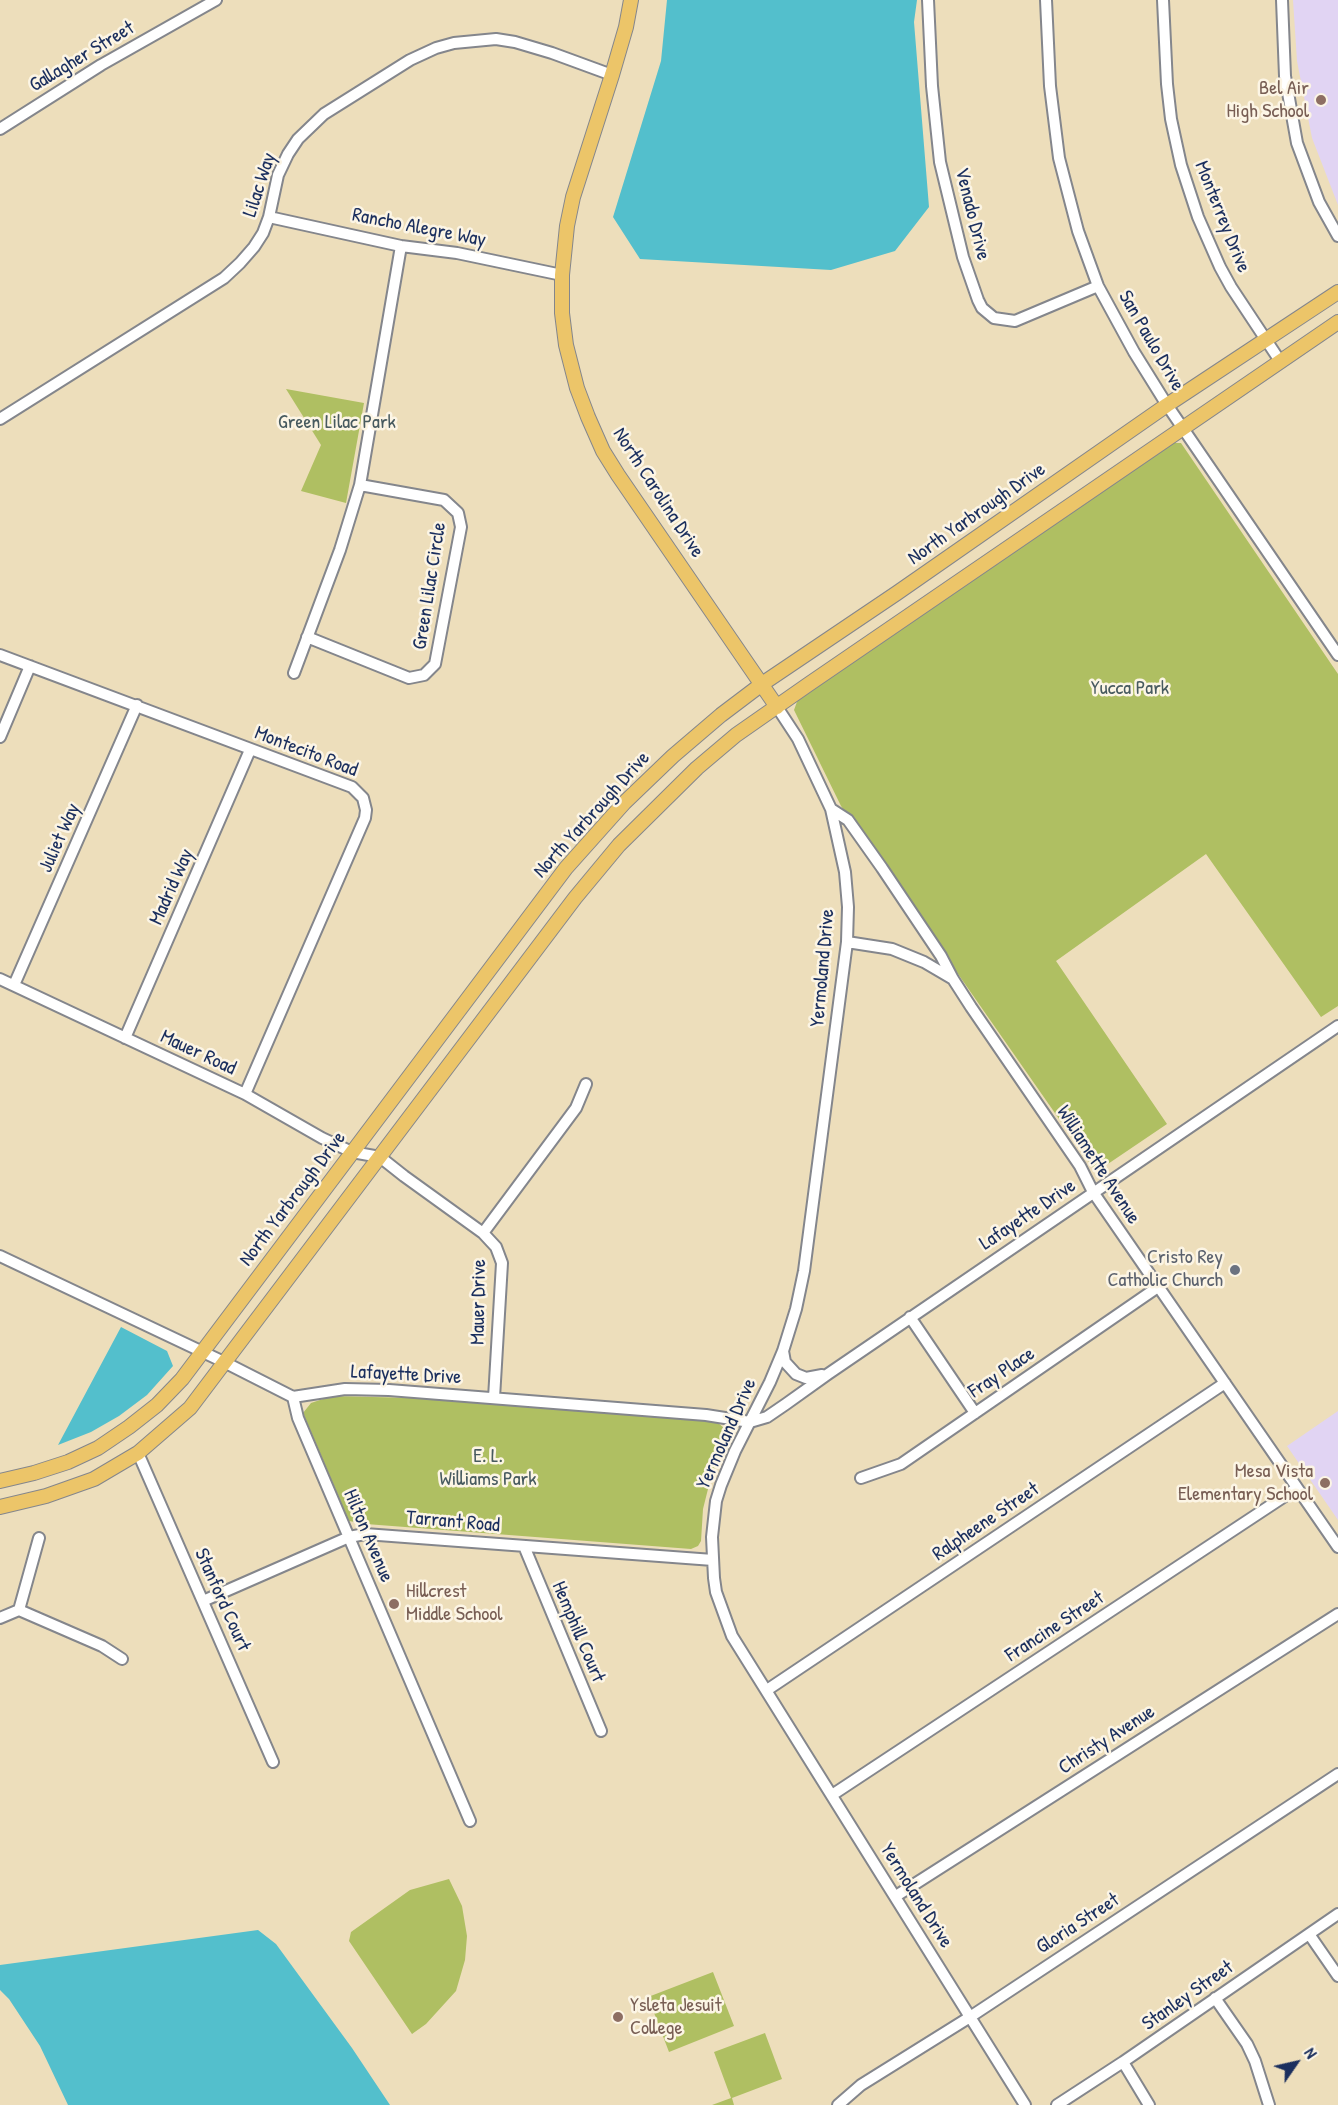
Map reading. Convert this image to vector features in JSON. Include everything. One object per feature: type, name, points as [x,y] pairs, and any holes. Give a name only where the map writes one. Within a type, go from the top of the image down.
[{"type":"main road","name":"North Carolina Drive","points":[[631,0],[626,27],[573,197],[567,226],[562,275],[562,313],[566,345],[580,398],[603,451],[777,707]]},
{"type":"main road","name":"North Yarbrough Drive","points":[[0,1481],[68,1462],[98,1448],[157,1405],[182,1379],[566,868],[629,798],[690,741],[762,684],[906,587],[1167,405],[1338,292]]},
{"type":"main road","name":"North Yarbrough Drive","points":[[0,1507],[72,1488],[94,1479],[138,1453],[190,1408],[575,898],[619,845],[715,752],[777,707],[1338,322]]},
{"type":"main road","points":[[1063,477],[1079,500]]},
{"type":"main road","points":[[629,798],[648,815]]},
{"type":"street","name":"Gallagher Street","points":[[0,129],[108,61],[216,0]]},
{"type":"street","name":"Venado Drive","points":[[928,0],[932,86],[940,162],[963,257],[982,308],[994,318],[1015,321],[1098,286]]},
{"type":"street","name":"San Paulo Drive","points":[[1046,0],[1050,86],[1059,158],[1078,231],[1098,286],[1134,352],[1167,405],[1338,655]]},
{"type":"street","name":"Monterrey Drive","points":[[1163,0],[1168,96],[1181,165],[1198,217],[1220,267],[1280,361]]},
{"type":"street","points":[[1281,0],[1285,76],[1296,143],[1319,201],[1338,236]]},
{"type":"street","name":"Lilac Way","points":[[0,419],[224,278],[254,247],[269,217],[281,167],[298,139],[310,126],[334,108],[410,60],[436,48],[477,39],[515,42],[612,75]]},
{"type":"street","name":"Rancho Alegre Way","points":[[269,217],[401,246],[457,253],[562,275]]},
{"type":"street","points":[[294,673],[340,550],[360,485],[401,246]]},
{"type":"street","name":"Green Lilac Circle","points":[[307,638],[409,678],[424,675],[435,664],[461,527],[458,513],[444,500],[360,485]]},
{"type":"street","name":"Montecito Road","points":[[0,655],[137,705],[250,750],[352,786],[363,798],[365,818],[245,1094]]},
{"type":"street","points":[[0,737],[30,666]]},
{"type":"street","name":"Juliet Way","points":[[14,986],[137,705]]},
{"type":"street","name":"Williamette Avenue","points":[[777,707],[798,739],[831,809],[848,820],[1080,1166],[1093,1192],[1338,1547]]},
{"type":"street","name":"Madrid Way","points":[[125,1038],[250,750]]},
{"type":"street","name":"Yermoland Drive","points":[[831,809],[845,873],[848,907],[847,942],[804,1271],[796,1309],[783,1350],[726,1470],[716,1501],[712,1537],[716,1592],[732,1635],[1025,2105]]},
{"type":"street","name":"Williamette Avenue","points":[[847,942],[892,949],[924,962],[953,979]]},
{"type":"street","name":"Mauer Road","points":[[0,979],[245,1094],[322,1138],[352,1152],[380,1157]]},
{"type":"street","name":"Lafayette Drive","points":[[293,1397],[345,1389],[389,1390],[706,1415],[750,1422],[767,1417],[1338,1026]]},
{"type":"street","points":[[483,1233],[576,1108],[586,1084]]},
{"type":"street","name":"Mauer Drive","points":[[380,1157],[483,1233],[496,1247],[502,1263],[494,1398]]},
{"type":"street","points":[[0,1256],[293,1397]]},
{"type":"street","name":"Fray Place","points":[[861,1478],[901,1464],[1158,1287]]},
{"type":"street","points":[[910,1317],[975,1413]]},
{"type":"street","points":[[783,1350],[785,1362],[796,1374],[807,1378],[828,1374]]},
{"type":"street","name":"Ralpheene Street","points":[[767,1690],[1225,1383]]},
{"type":"street","name":"Hilton Avenue","points":[[293,1397],[298,1418],[470,1821]]},
{"type":"street","name":"Stanford Court","points":[[138,1453],[273,1762]]},
{"type":"street","name":"Francine Street","points":[[832,1795],[1297,1488]]},
{"type":"street","name":"Tarrant Road","points":[[203,1601],[349,1537],[375,1534],[713,1560]]},
{"type":"street","points":[[19,1610],[39,1538]]},
{"type":"street","name":"Hemphill Court","points":[[524,1546],[601,1731]]},
{"type":"street","points":[[0,1618],[19,1610],[102,1646],[122,1659]]},
{"type":"street","name":"Christy Avenue","points":[[896,1896],[1338,1614]]},
{"type":"street","name":"Gloria Street","points":[[838,2105],[861,2085],[970,2017],[1338,1774]]},
{"type":"street","name":"Stanley Street","points":[[1057,2105],[1338,1914]]},
{"type":"street","points":[[1309,1934],[1338,1976]]},
{"type":"street","points":[[1215,1998],[1247,2044],[1269,2105]]},
{"type":"street","points":[[1123,2062],[1149,2105]]},
{"type":"shaded area","name":"Bel Air High School","points":[[1293,0],[1338,0],[1338,205],[1312,138],[1297,61]]},
{"type":"shaded area","name":"Mesa Vista Elementary School","points":[[1338,1411],[1338,1520],[1287,1446]]},
{"type":"green space","name":"Green Lilac Park","points":[[286,389],[364,403],[346,503],[301,491],[321,445]]},
{"type":"green space","name":"Yucca Park","points":[[1171,443],[1181,443],[1338,674],[1338,1006],[1321,1017],[1206,854],[1056,961],[1167,1124],[1096,1172],[841,806],[794,710],[798,699]]},
{"type":"green space","name":"E. L. Williams Park","points":[[332,1396],[413,1398],[716,1421],[726,1430],[727,1440],[720,1452],[710,1481],[703,1509],[701,1541],[698,1546],[691,1549],[366,1524],[349,1521],[303,1413],[311,1403]]},
{"type":"green space","points":[[449,1879],[462,1906],[467,1936],[465,1960],[456,1991],[426,2024],[412,2034],[349,1941],[351,1932],[410,1890]]},
{"type":"green space","points":[[713,1972],[734,2026],[669,2052],[648,1997]]},
{"type":"green space","points":[[765,2033],[782,2079],[732,2098],[734,2105],[712,2105],[731,2098],[714,2052]]},
{"type":"water","points":[[667,0],[917,0],[914,22],[929,207],[895,251],[831,270],[640,259],[613,217],[661,61]]},
{"type":"water","points":[[121,1327],[167,1351],[173,1366],[147,1395],[119,1416],[91,1432],[58,1445]]},
{"type":"water","points":[[258,1930],[276,1944],[352,2048],[390,2105],[68,2105],[40,2046],[9,1999],[0,1990],[0,1965]]},
{"type":"place","name":"Bel Air High School","points":[[1321,100]]},
{"type":"place","name":"Cristo Rey Catholic Church","points":[[1235,1270]]},
{"type":"place","name":"Mesa Vista Elementary School","points":[[1325,1483]]},
{"type":"place","name":"Hillcrest Middle School","points":[[394,1604]]},
{"type":"place","name":"Ysleta Jesuit College","points":[[618,2017]]}]
